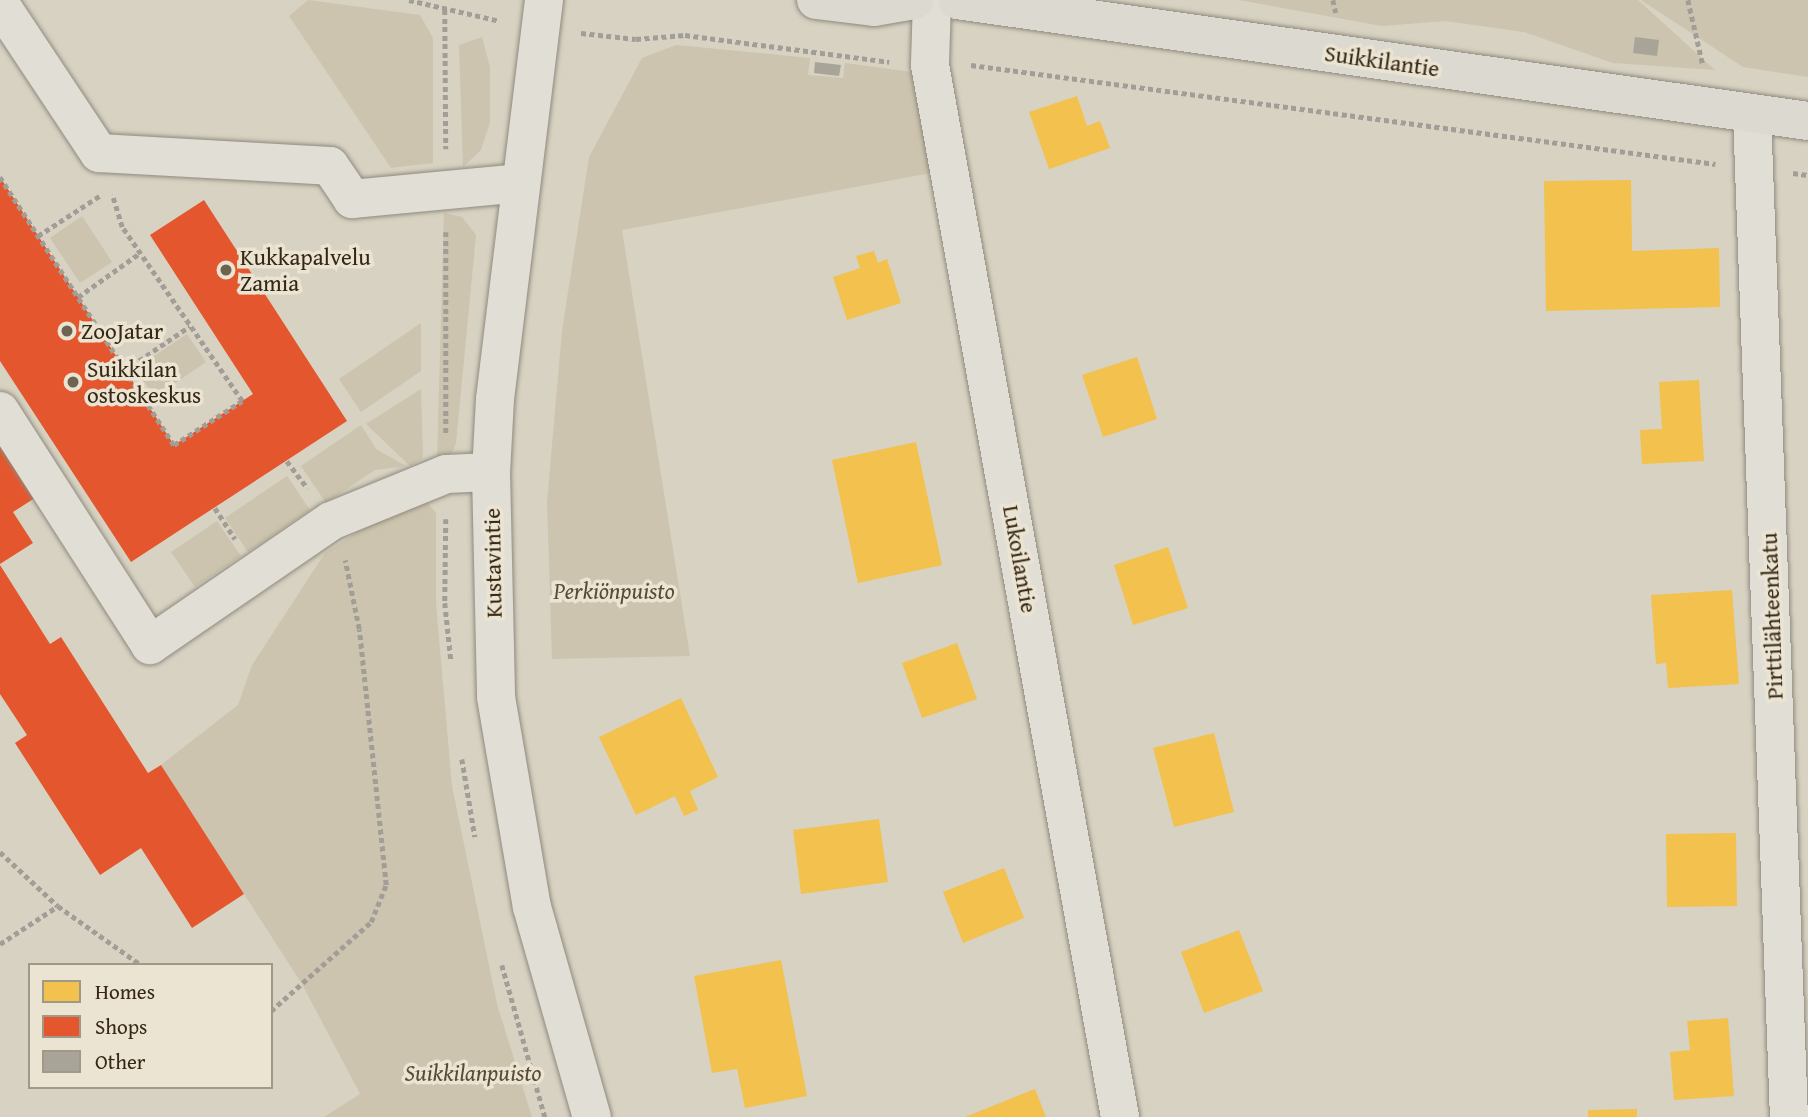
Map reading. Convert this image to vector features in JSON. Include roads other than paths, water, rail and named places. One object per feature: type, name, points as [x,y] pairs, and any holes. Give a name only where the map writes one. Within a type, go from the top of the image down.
[{"type":"main road","points":[[816,0],[874,7],[914,0]]},
{"type":"main road","name":"Suikkilantie","points":[[957,0],[1808,121]]},
{"type":"street","name":"Kustavintie","points":[[544,0],[521,183],[491,472],[496,697],[532,907],[592,1117]]},
{"type":"street","name":"Lukoilantie","points":[[932,0],[930,65],[1120,1117]]},
{"type":"street","points":[[0,4],[99,153],[330,166],[352,199],[521,183]]},
{"type":"street","name":"Pirttilähteenkatu","points":[[1752,114],[1789,1117]]},
{"type":"street","points":[[0,411],[150,645],[331,521],[446,474],[491,472]]},
{"type":"place","name":"Kukkapalvelu Zamia","points":[[226,270]]},
{"type":"place","name":"ZooJatar","points":[[67,331]]},
{"type":"place","name":"Suikkilan ostoskeskus","points":[[73,382]]},
{"type":"park label","name":"Perkiönpuisto","points":[[614,591]]},
{"type":"park label","name":"Suikkilanpuisto","points":[[473,1073]]}]
